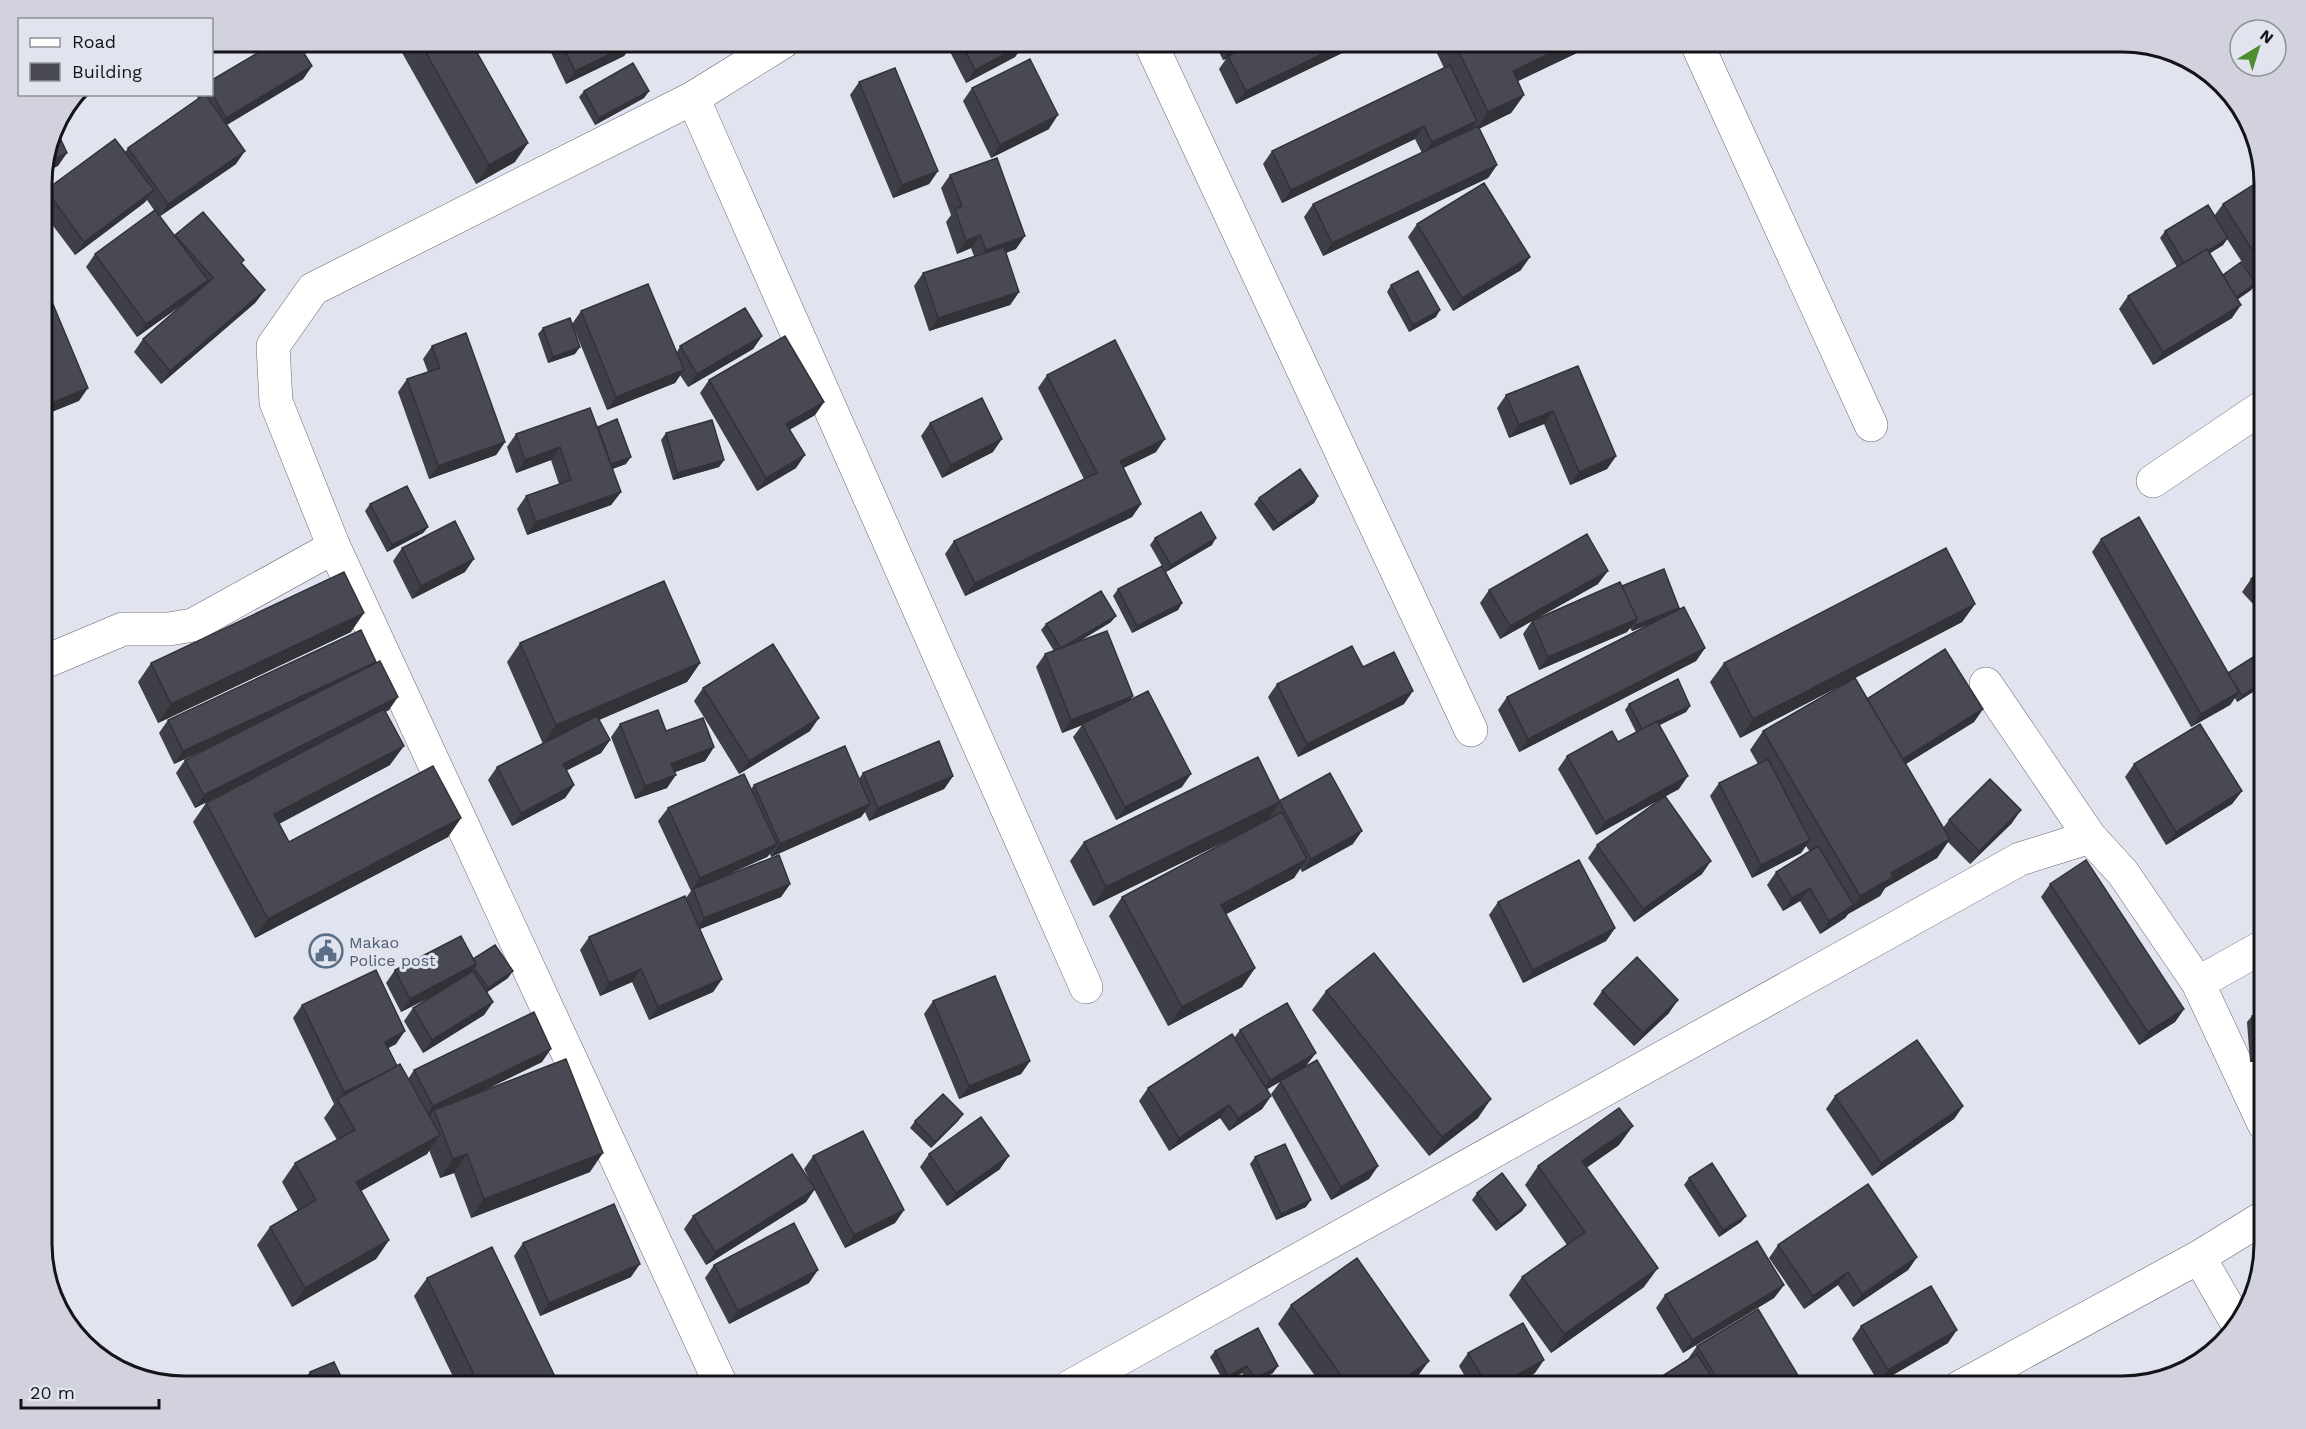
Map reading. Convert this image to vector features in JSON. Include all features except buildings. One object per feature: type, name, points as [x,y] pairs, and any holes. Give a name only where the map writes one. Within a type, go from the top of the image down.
[{"type":"street","points":[[1155,52],[1471,730]]},
{"type":"street","points":[[1701,52],[1871,425]]},
{"type":"street","points":[[717,1376],[334,547],[276,402],[273,346],[313,288],[693,98],[766,53]]},
{"type":"street","points":[[693,98],[1086,987]]},
{"type":"street","points":[[2153,481],[2253,413]]},
{"type":"street","points":[[53,658],[123,629],[169,629],[193,625],[334,547]]},
{"type":"street","points":[[1986,684],[2090,837],[2123,873],[2198,984],[2254,1103]]},
{"type":"street","points":[[1089,1376],[2020,859],[2090,837]]},
{"type":"street","points":[[2198,984],[2254,952]]},
{"type":"street","points":[[1980,1376],[2199,1257],[2254,1223]]},
{"type":"street","points":[[2199,1257],[2233,1315]]},
{"type":"place","name":"Makao Police post","points":[[326,951]]}]
